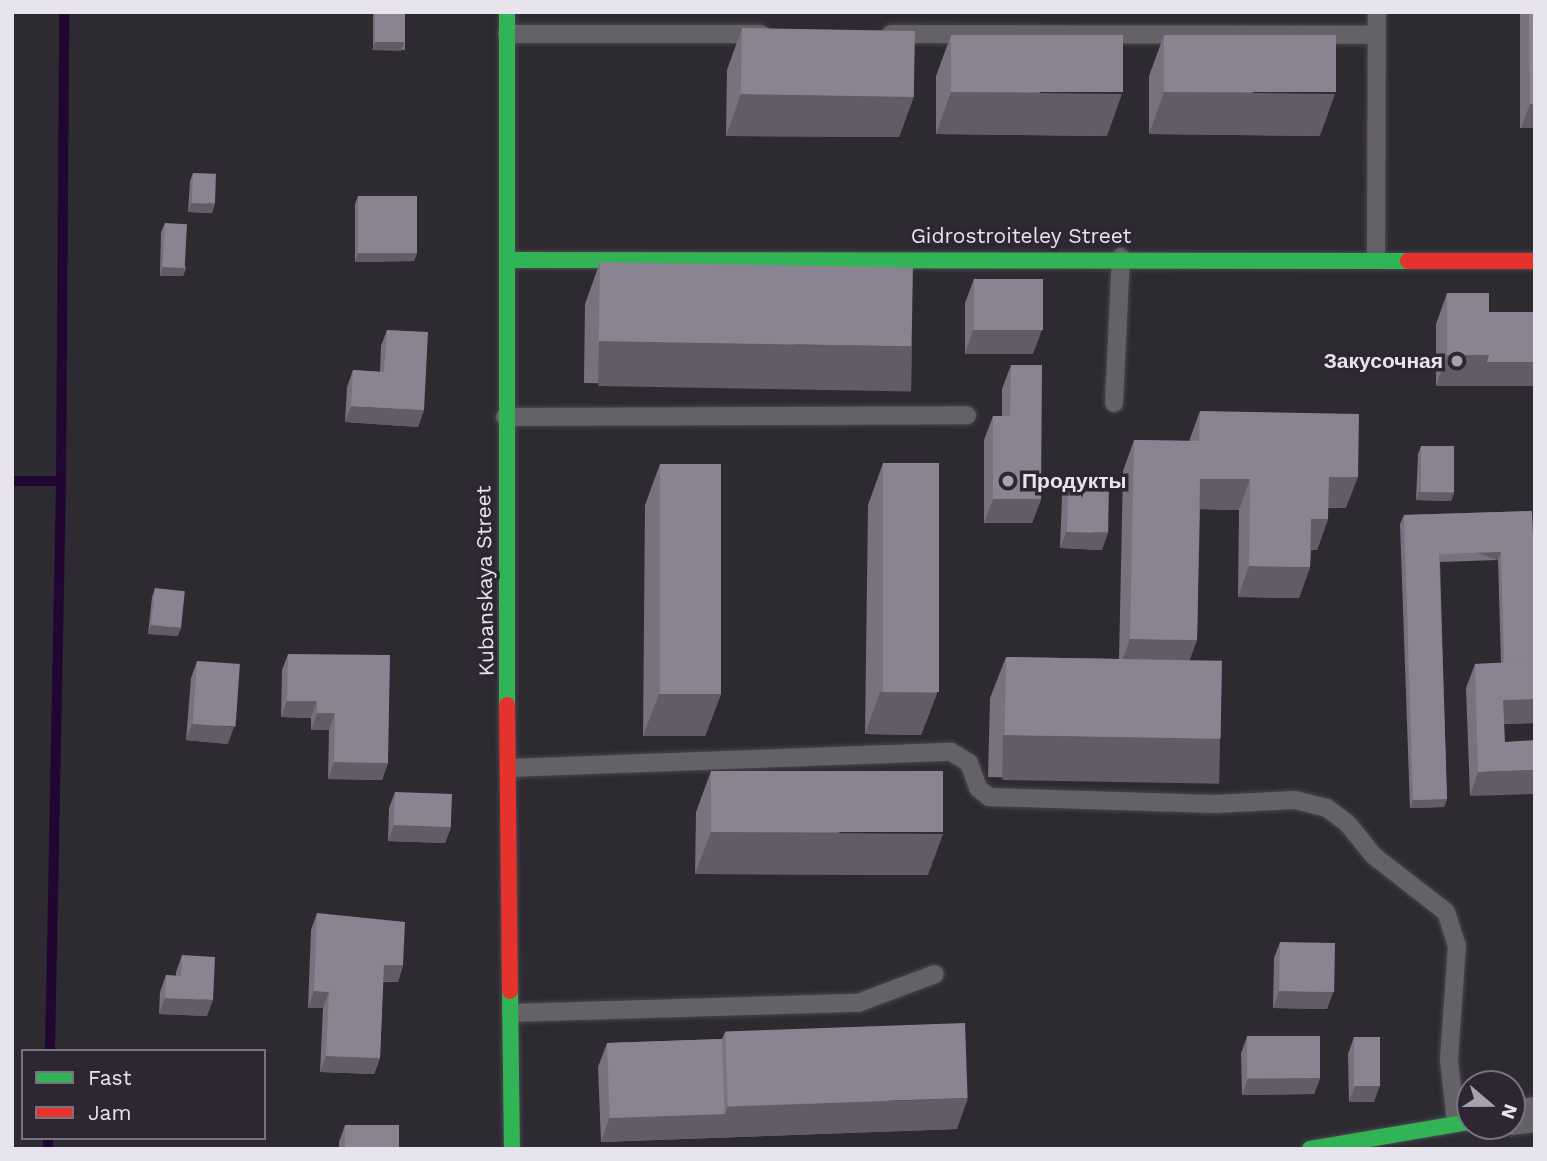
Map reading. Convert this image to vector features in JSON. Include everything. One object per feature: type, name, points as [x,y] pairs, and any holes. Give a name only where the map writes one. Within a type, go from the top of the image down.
[{"type":"street","name":"Kubanskaya Street","points":[[507,12],[508,260],[505,417],[512,1149]]},
{"type":"street","name":"Gidrostroiteley Street","points":[[508,260],[1121,257],[1535,261]]},
{"type":"street","points":[[1310,1149],[1456,1123]]},
{"type":"lane","points":[[1376,258],[1377,12]]},
{"type":"lane","points":[[507,34],[783,34]]},
{"type":"lane","points":[[866,34],[1377,35]]},
{"type":"lane","points":[[1114,403],[1121,257]]},
{"type":"lane","points":[[505,417],[967,415]]},
{"type":"lane","points":[[509,768],[951,752],[969,763],[978,788],[989,797],[1215,804],[1295,800],[1327,808],[1383,863],[1446,912],[1457,946],[1449,1060],[1456,1091]]},
{"type":"lane","points":[[511,1013],[858,1003],[935,974]]},
{"type":"building","points":[[375,12],[405,12],[405,42],[375,42]]},
{"type":"building","points":[[1529,12],[1535,12],[1535,104],[1530,104]]},
{"type":"building","points":[[742,28],[915,31],[914,97],[741,94]]},
{"type":"building","points":[[951,35],[1123,35],[1123,92],[951,92]]},
{"type":"building","points":[[1164,35],[1336,35],[1336,92],[1164,92]]},
{"type":"building","points":[[193,173],[216,174],[215,204],[192,203]]},
{"type":"building","points":[[358,196],[417,196],[417,253],[358,253]]},
{"type":"building","points":[[165,223],[187,224],[185,268],[163,267]]},
{"type":"building","points":[[600,262],[913,267],[912,346],[599,341]]},
{"type":"building","points":[[974,279],[1043,279],[1043,330],[974,330]]},
{"type":"building","points":[[1447,293],[1489,293],[1489,355],[1447,355]]},
{"type":"building","points":[[1489,312],[1535,312],[1535,362],[1487,362]]},
{"type":"building","points":[[387,330],[428,332],[424,410],[351,406],[353,370],[384,372]]},
{"type":"building","name":"Продукты","points":[[1011,365],[1042,365],[1041,499],[993,499],[993,416],[1010,416]]},
{"type":"building","points":[[1200,411],[1359,414],[1358,477],[1329,477],[1328,519],[1311,519],[1310,567],[1249,566],[1250,479],[1200,479],[1197,640],[1130,639],[1134,440],[1199,441]]},
{"type":"building","points":[[1421,446],[1454,446],[1454,492],[1421,492]]},
{"type":"building","points":[[883,463],[939,463],[939,692],[883,692]]},
{"type":"building","points":[[660,464],[721,464],[721,694],[660,694]]},
{"type":"building","points":[[1068,480],[1109,481],[1108,533],[1067,532]]},
{"type":"building","points":[[1532,511],[1535,662],[1504,663],[1501,552],[1439,554],[1447,799],[1413,800],[1404,515]]},
{"type":"building","points":[[155,588],[185,591],[181,628],[151,625]]},
{"type":"building","points":[[288,654],[390,655],[388,763],[334,762],[335,713],[317,713],[317,701],[287,701]]},
{"type":"building","points":[[1006,657],[1222,661],[1221,739],[1005,735]]},
{"type":"building","points":[[197,661],[240,664],[236,727],[193,724]]},
{"type":"building","points":[[1535,661],[1535,699],[1503,700],[1505,742],[1535,740],[1535,770],[1478,772],[1475,664]]},
{"type":"building","points":[[711,771],[943,771],[943,832],[711,832]]},
{"type":"building","points":[[395,792],[452,794],[451,827],[394,825]]},
{"type":"building","points":[[317,913],[405,922],[403,965],[384,965],[380,1058],[326,1056],[329,992],[314,991]]},
{"type":"building","points":[[1280,942],[1335,943],[1334,992],[1279,991]]},
{"type":"building","points":[[182,955],[215,957],[213,1000],[165,998],[166,975],[181,976]]},
{"type":"building","points":[[965,1023],[968,1098],[728,1106],[725,1031]]},
{"type":"building","points":[[1247,1036],[1320,1036],[1320,1078],[1247,1078]]},
{"type":"building","points":[[1354,1037],[1380,1037],[1380,1086],[1354,1086]]},
{"type":"building","points":[[722,1039],[725,1114],[610,1118],[607,1043]]},
{"type":"building","points":[[345,1125],[399,1125],[399,1149],[345,1149]]},
{"type":"waterway","points":[[12,481],[61,481],[64,12]]},
{"type":"waterway","points":[[50,1049],[61,481]]},
{"type":"waterway","points":[[48,1140],[48,1149]]},
{"type":"traffic: fast","points":[[507,12],[507,705]]},
{"type":"traffic: fast","points":[[508,260],[1408,261]]},
{"type":"traffic: fast","points":[[510,991],[512,1149]]},
{"type":"traffic: fast","points":[[1310,1149],[1456,1124]]},
{"type":"traffic: jam","points":[[1408,261],[1535,261]]},
{"type":"traffic: jam","points":[[507,705],[510,991]]},
{"type":"place","name":"Закусочная","points":[[1457,361]]},
{"type":"place","name":"Продукты","points":[[1008,481]]}]
